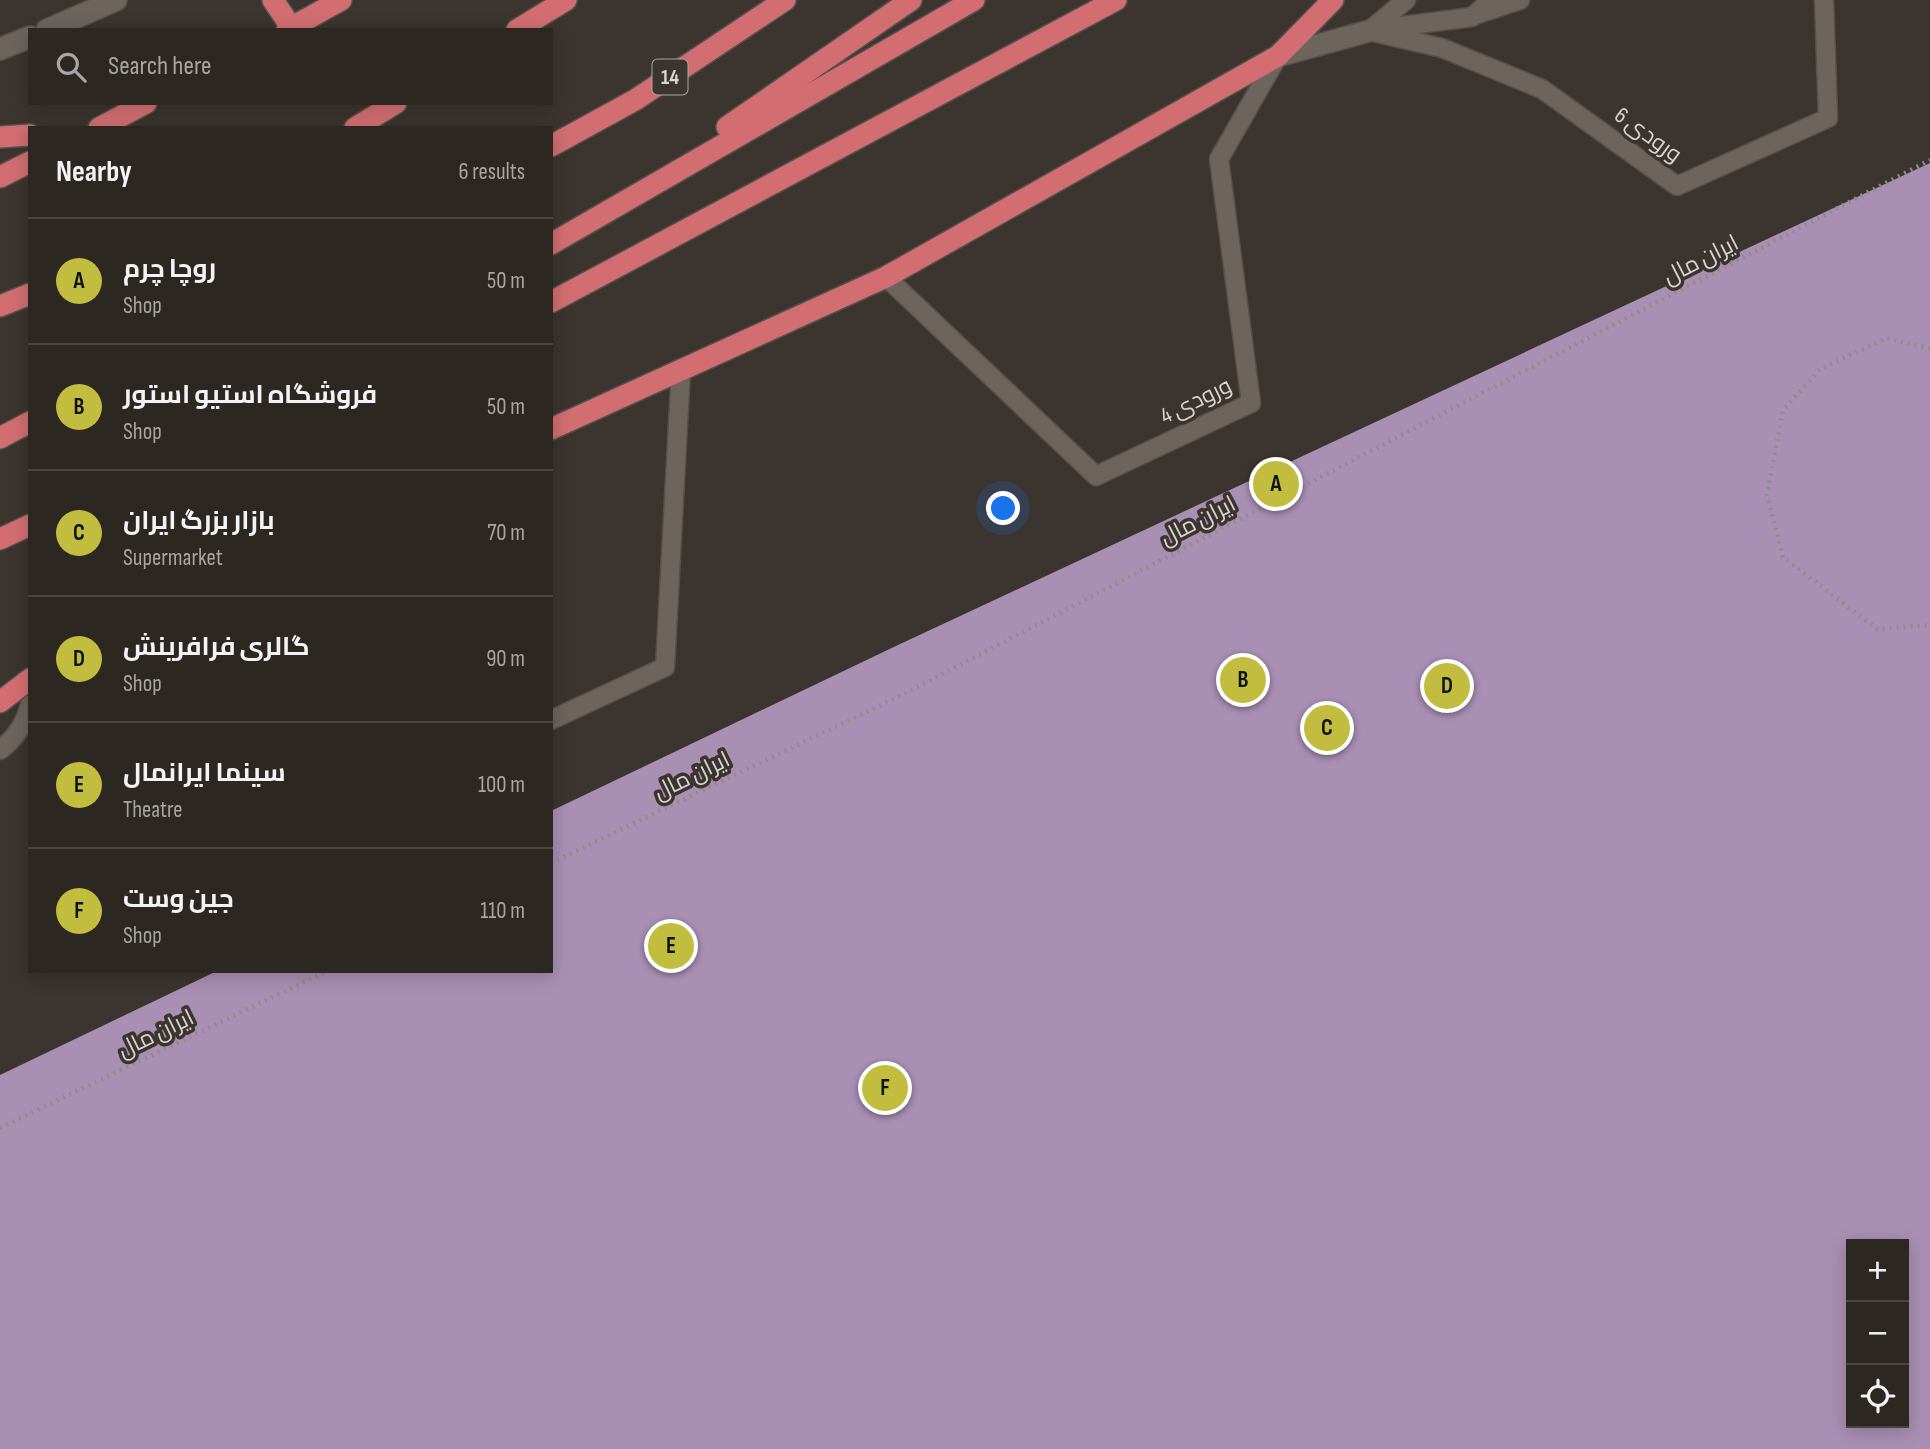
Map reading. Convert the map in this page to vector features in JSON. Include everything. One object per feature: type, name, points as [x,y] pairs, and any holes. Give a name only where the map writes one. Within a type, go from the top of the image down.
[{"type":"highway","points":[[273,0],[288,28]]},
{"type":"highway","points":[[291,28],[341,0]]},
{"type":"highway","points":[[520,28],[566,0]]},
{"type":"highway","name":"14","points":[[553,145],[635,100],[785,0]]},
{"type":"highway","points":[[610,208],[911,0]]},
{"type":"highway","points":[[553,243],[974,0]]},
{"type":"highway","points":[[553,302],[1116,0]]},
{"type":"highway","points":[[553,428],[886,277],[1278,57],[1333,0]]},
{"type":"highway","points":[[103,126],[142,105]]},
{"type":"highway","points":[[358,126],[393,105]]},
{"type":"highway","points":[[0,136],[28,135]]},
{"type":"highway","points":[[0,177],[28,163]]},
{"type":"highway","points":[[0,306],[28,295]]},
{"type":"highway","points":[[0,438],[28,423]]},
{"type":"highway","points":[[0,539],[28,526]]},
{"type":"highway","points":[[0,681],[28,677]]},
{"type":"highway","points":[[0,702],[28,679]]},
{"type":"street","points":[[52,28],[116,0]]},
{"type":"street","points":[[1278,57],[1369,31]]},
{"type":"street","points":[[0,49],[28,38]]},
{"type":"lane","points":[[1369,31],[1406,0]]},
{"type":"lane","points":[[1472,17],[1491,0]]},
{"type":"lane","points":[[1369,31],[1472,17],[1520,0]]},
{"type":"lane","name":"ورودی 6","points":[[1369,31],[1442,48],[1542,89],[1677,186],[1828,118],[1824,0]]},
{"type":"lane","name":"ورودی 4","points":[[886,277],[1096,476],[1251,403],[1219,159],[1278,57]]},
{"type":"lane","points":[[553,719],[666,667],[681,368]]},
{"type":"lane","points":[[0,750],[10,742],[26,720],[28,712]]},
{"type":"path","name":"ایران مال","points":[[553,862],[902,695],[1930,160]]},
{"type":"path","points":[[1930,349],[1887,338],[1820,369],[1783,410],[1767,495],[1783,557],[1877,629],[1930,625]]},
{"type":"path","name":"ایران مال","points":[[0,1128],[323,973]]},
{"type":"building","points":[[1930,163],[1930,1449],[0,1449],[0,1075],[213,973],[553,973],[553,810],[898,645]]},
{"type":"place","name":"روچا چرم","points":[[1276,484]]},
{"type":"place","name":"فروشگاه استیو استور","points":[[1243,680]]},
{"type":"place","name":"گالری فرافرینش","points":[[1447,686]]},
{"type":"place","name":"بازار بزرگ ایران","points":[[1327,728]]},
{"type":"place","name":"سینما ایرانمال","points":[[671,946]]},
{"type":"place","name":"جین وست","points":[[885,1088]]}]
